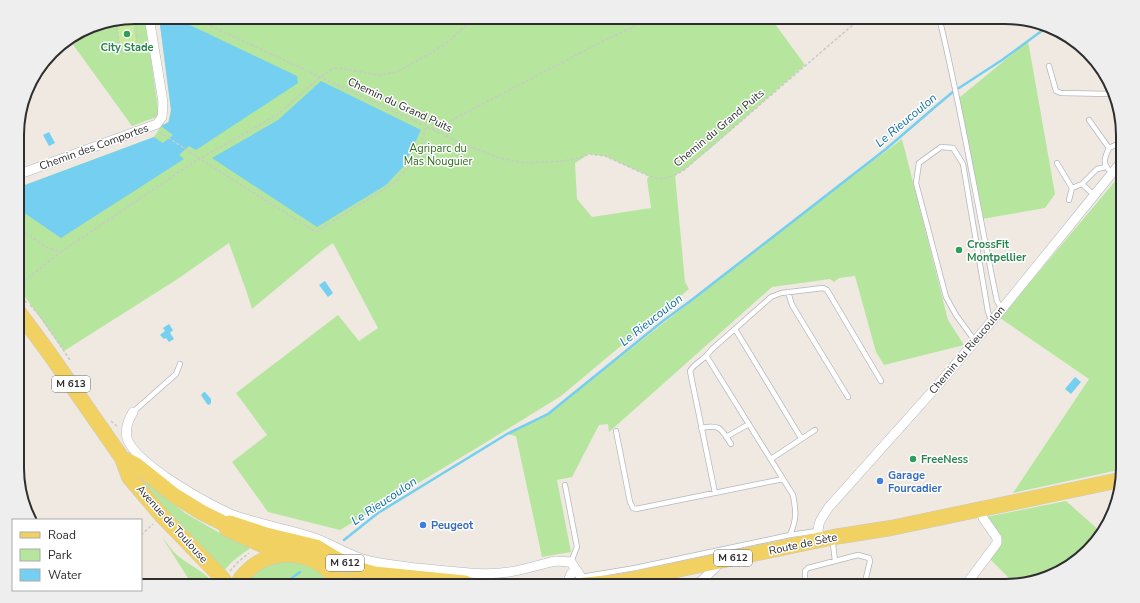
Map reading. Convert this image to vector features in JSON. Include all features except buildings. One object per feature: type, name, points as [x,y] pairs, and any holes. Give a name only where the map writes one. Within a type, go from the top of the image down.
[{"type":"main road","name":"Avenue de Toulouse","points":[[24,320],[49,353],[122,458],[129,477],[162,516],[223,579]]},
{"type":"main road","name":"Avenue de Toulouse","points":[[122,458],[136,465],[175,496],[201,512],[225,524],[227,529],[262,545],[289,554],[307,557],[327,568],[336,579]]},
{"type":"main road","name":"Route de Sète","points":[[633,579],[823,538],[891,528],[1115,481]]},
{"type":"main road","name":"M 612","points":[[225,524],[230,523],[266,535],[316,547],[336,560],[374,574],[425,579]]},
{"type":"main road","name":"Route de Sète","points":[[665,579],[716,567],[823,538]]},
{"type":"main road","points":[[241,579],[259,562],[273,557],[289,554]]},
{"type":"main road","name":"Route de Sète","points":[[576,578],[587,579]]},
{"type":"street","name":"Chemin des Comportes","points":[[24,172],[157,124],[162,117],[163,102],[150,24]]},
{"type":"street","name":"Chemin du Rieucoulon","points":[[823,538],[820,519],[992,322],[1094,195],[1109,170],[1116,165]]},
{"type":"street","points":[[133,412],[127,421],[126,431],[127,439],[135,451],[154,468],[198,498],[236,516],[315,538],[358,558],[371,561],[471,573],[494,573],[516,571],[557,561],[576,578]]},
{"type":"street","points":[[971,579],[997,542],[997,538],[983,518],[981,509]]},
{"type":"street","points":[[702,579],[716,567]]},
{"type":"street","points":[[569,579],[571,574],[576,578]]},
{"type":"lane","points":[[941,24],[955,84],[997,301],[1002,309]]},
{"type":"lane","points":[[1049,66],[1056,91],[1061,93],[1108,94]]},
{"type":"lane","points":[[1089,120],[1109,148]]},
{"type":"lane","points":[[1072,188],[1082,184],[1097,169],[1109,170],[1104,159],[1109,148],[1116,145]]},
{"type":"lane","points":[[975,342],[956,315],[946,297],[916,183],[918,163],[941,147],[953,148],[963,164],[986,302],[992,322]]},
{"type":"lane","points":[[1057,163],[1072,188],[1069,200]]},
{"type":"lane","points":[[1082,184],[1094,195]]},
{"type":"lane","points":[[715,493],[690,374],[692,368],[707,357],[711,350],[771,297],[788,292],[823,288],[827,290],[881,381]]},
{"type":"lane","points":[[788,292],[792,305],[848,397]]},
{"type":"lane","points":[[735,329],[802,438]]},
{"type":"lane","points":[[707,357],[792,495],[796,513],[795,524],[790,535]]},
{"type":"lane","points":[[133,412],[176,374],[180,364]]},
{"type":"lane","points":[[726,437],[749,424]]},
{"type":"lane","points":[[702,428],[716,426],[721,429],[730,444]]},
{"type":"lane","points":[[771,459],[815,430]]},
{"type":"lane","points":[[616,431],[630,502],[633,508],[636,509],[783,479]]},
{"type":"lane","points":[[565,485],[577,547],[576,578],[635,568],[790,535],[823,538],[835,561]]},
{"type":"lane","points":[[805,579],[805,571],[808,568],[858,555],[869,558],[870,561],[866,579]]},
{"type":"path","points":[[117,26],[120,51],[138,49],[136,24]]},
{"type":"path","name":"Chemin du Grand Puits","points":[[207,24],[426,127],[500,158],[525,163],[544,163],[579,158],[589,154],[605,156],[649,176],[660,178],[666,178],[684,170],[854,24]]},
{"type":"path","name":"Chemin du Grand Puits","points":[[24,281],[61,252],[200,159],[277,115],[320,77],[334,68],[345,68],[378,75],[396,72],[433,52],[450,40],[468,24]]},
{"type":"path","points":[[433,130],[637,24]]},
{"type":"path","points":[[168,138],[316,232],[394,184],[417,158],[426,127]]},
{"type":"path","points":[[24,231],[46,247],[61,252]]},
{"type":"path","points":[[142,534],[162,516]]},
{"type":"green space","name":"City Stade","points":[[133,24],[136,45],[124,49],[120,48],[117,25]]},
{"type":"green space","points":[[146,24],[159,116],[132,126],[72,43],[93,32],[113,26]]},
{"type":"green space","name":"Agriparc du Mas Nouguier","points":[[160,24],[775,24],[805,65],[713,146],[684,170],[675,175],[685,282],[689,289],[561,396],[340,530],[268,512],[232,462],[267,435],[236,393],[338,315],[359,341],[378,328],[333,243],[252,309],[229,243],[176,280],[64,351],[24,295],[24,185],[154,137],[161,126],[168,122],[171,110]],"holes":[[[589,154],[605,156],[649,176],[647,179],[651,208],[592,217],[577,199],[575,163]]]},
{"type":"green space","points":[[1028,41],[1055,194],[1045,208],[982,219],[959,98]]},
{"type":"green space","points":[[902,139],[948,320],[964,345],[884,365],[876,352],[855,276],[839,278],[834,282],[830,279],[772,287],[609,432],[608,424],[599,425],[572,477],[557,480],[571,552],[542,557],[516,436],[507,434],[548,414],[801,215]]},
{"type":"green space","points":[[1116,180],[1116,471],[1013,493],[1089,379],[1000,318]]},
{"type":"green space","points":[[136,474],[185,513],[218,532],[252,547],[233,561],[224,571],[169,516]]},
{"type":"green space","points":[[1066,501],[1098,529],[1078,551],[1054,568],[1027,577],[1010,579],[990,559],[1002,541],[986,517]]},
{"type":"green space","points":[[162,537],[176,554],[210,579],[189,579]]},
{"type":"green space","points":[[284,561],[299,562],[310,566],[326,579],[250,579],[261,569]]},
{"type":"water","points":[[160,24],[188,24],[297,76],[298,83],[196,150],[189,146],[179,155],[184,159],[61,238],[24,213],[24,185],[154,137],[163,143],[173,135],[161,126],[169,122],[171,110]]},
{"type":"water","points":[[321,81],[421,130],[404,166],[386,185],[317,227],[212,158],[278,120]]},
{"type":"water","points":[[49,132],[55,143],[49,146],[43,135]]},
{"type":"water","points":[[325,281],[333,293],[328,297],[319,285]]},
{"type":"water","points":[[169,324],[173,330],[170,333],[174,339],[169,342],[166,338],[164,339],[160,335],[165,331],[163,328]]},
{"type":"water","points":[[1075,377],[1081,382],[1071,394],[1065,389]]},
{"type":"water","points":[[204,392],[211,399],[211,403],[209,405],[201,395]]},
{"type":"waterway","name":"Le Rieucoulon","points":[[959,88],[1002,60],[1042,31]]},
{"type":"waterway","name":"Le Rieucoulon","points":[[344,540],[378,513],[507,434],[548,414],[663,321],[886,149],[954,91]]},
{"type":"waterway","name":"Le Rieucoulon","points":[[290,579],[300,572]]},
{"type":"place","name":"City Stade","points":[[127,34]]},
{"type":"place","name":"CrossFit Montpellier","points":[[959,250]]},
{"type":"place","name":"FreeNess","points":[[913,459]]},
{"type":"place","name":"Garage Fourcadier","points":[[880,481]]},
{"type":"place","name":"Peugeot","points":[[423,525]]}]
